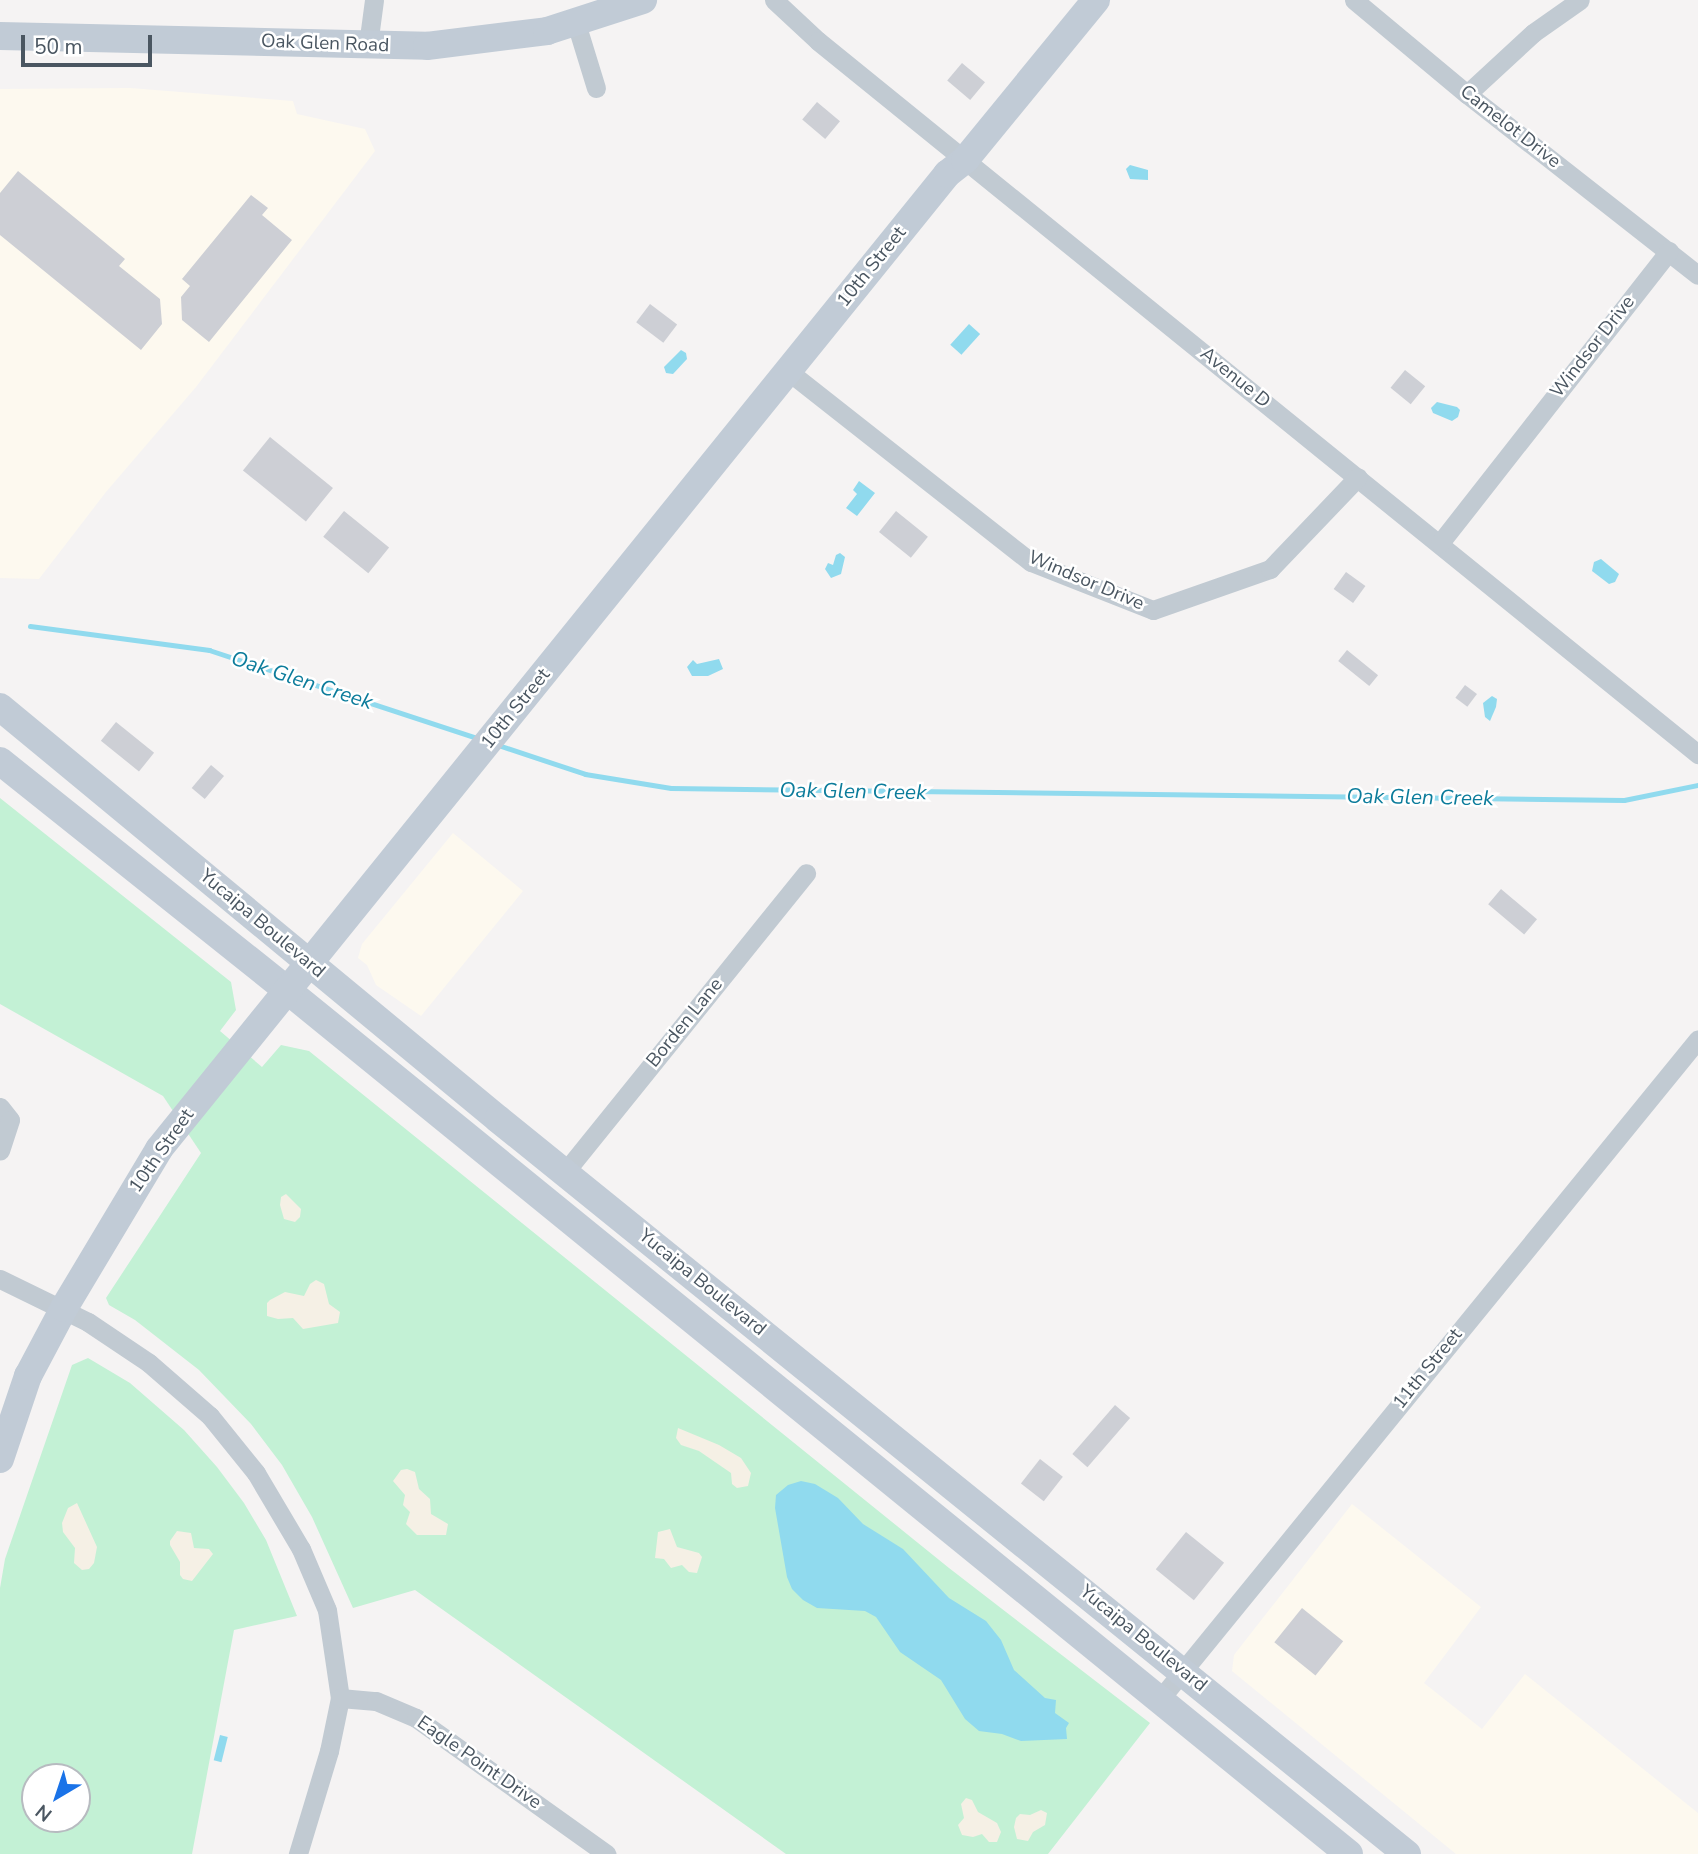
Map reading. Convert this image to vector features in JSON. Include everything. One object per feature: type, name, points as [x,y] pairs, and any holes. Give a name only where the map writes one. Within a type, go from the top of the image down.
[{"type":"main road","name":"Oak Glen Road","points":[[0,36],[368,45],[467,43],[547,31],[643,0]]},
{"type":"main road","name":"10th Street","points":[[0,1459],[29,1376],[64,1308],[159,1149],[947,174],[965,160],[1096,0]]},
{"type":"main road","name":"Yucaipa Boulevard","points":[[0,707],[308,963],[1407,1854]]},
{"type":"main road","name":"Yucaipa Boulevard","points":[[0,761],[287,990],[1349,1854]]},
{"type":"street","points":[[368,45],[374,0]]},
{"type":"street","name":"Avenue D","points":[[774,0],[818,41],[1698,754]]},
{"type":"street","name":"Camelot Drive","points":[[1354,0],[1467,94],[1698,275]]},
{"type":"street","points":[[1467,94],[1532,33],[1580,0]]},
{"type":"street","points":[[576,23],[596,88]]},
{"type":"street","name":"Windsor Drive","points":[[1440,543],[1669,251]]},
{"type":"street","name":"Windsor Drive","points":[[788,371],[1031,562],[1153,610],[1270,569],[1358,477]]},
{"type":"street","name":"Borden Lane","points":[[565,1172],[807,873]]},
{"type":"street","name":"11th Street","points":[[1160,1699],[1698,1039]]},
{"type":"street","points":[[0,1107],[10,1120],[0,1150]]},
{"type":"street","points":[[0,1279],[64,1308],[149,1363],[210,1416],[256,1473],[301,1549],[327,1611],[340,1698],[329,1751],[298,1854]]},
{"type":"street","name":"Eagle Point Drive","points":[[340,1698],[376,1701],[416,1718],[607,1854]]},
{"type":"shaded area","points":[[130,88],[293,101],[297,114],[365,129],[375,151],[196,387],[106,492],[39,579],[0,578],[0,89]]},
{"type":"shaded area","points":[[453,833],[523,891],[421,1016],[376,985],[367,965],[358,958],[362,944]]},
{"type":"shaded area","points":[[1352,1504],[1481,1607],[1424,1683],[1482,1729],[1525,1674],[1698,1813],[1698,1854],[1456,1854],[1232,1671],[1234,1655]]},
{"type":"green space","points":[[0,798],[231,982],[236,1010],[220,1031],[262,1067],[281,1045],[309,1051],[949,1568],[1150,1723],[1048,1854],[786,1854],[415,1590],[353,1608],[312,1517],[282,1465],[251,1424],[199,1370],[135,1320],[109,1305],[106,1298],[201,1153],[163,1096],[0,1004]]},
{"type":"green space","points":[[88,1358],[130,1383],[184,1430],[244,1503],[266,1540],[297,1616],[234,1630],[192,1854],[0,1854],[0,1588],[5,1559],[72,1365]]},
{"type":"sand","points":[[286,1194],[301,1209],[300,1217],[295,1222],[284,1219],[280,1205],[281,1197]]},
{"type":"sand","points":[[316,1280],[324,1284],[329,1304],[340,1312],[338,1323],[303,1329],[293,1318],[278,1319],[267,1316],[267,1303],[270,1300],[285,1292],[304,1296],[310,1284]]},
{"type":"sand","points":[[678,1428],[719,1445],[741,1458],[751,1473],[748,1486],[737,1488],[732,1484],[731,1473],[699,1451],[681,1445],[676,1438]]},
{"type":"sand","points":[[401,1470],[415,1472],[419,1489],[430,1499],[431,1514],[448,1524],[446,1535],[417,1535],[406,1524],[410,1512],[403,1505],[405,1495],[393,1481]]},
{"type":"sand","points":[[77,1503],[97,1547],[94,1563],[89,1569],[82,1570],[74,1563],[75,1548],[63,1532],[62,1523],[68,1508]]},
{"type":"sand","points":[[670,1529],[677,1547],[699,1553],[702,1557],[697,1573],[689,1572],[682,1565],[671,1568],[664,1559],[655,1558],[658,1532]]},
{"type":"sand","points":[[177,1531],[191,1533],[194,1548],[209,1549],[213,1554],[192,1581],[183,1579],[180,1575],[180,1562],[170,1545]]},
{"type":"sand","points":[[966,1798],[972,1800],[978,1812],[997,1823],[1001,1832],[997,1842],[989,1842],[982,1834],[973,1837],[962,1835],[958,1825],[964,1818],[961,1804]]},
{"type":"sand","points":[[1041,1810],[1047,1813],[1045,1825],[1033,1832],[1028,1841],[1017,1839],[1014,1827],[1016,1818],[1020,1814],[1030,1815]]},
{"type":"water","points":[[1130,165],[1148,170],[1148,180],[1130,179],[1126,169]]},
{"type":"water","points":[[969,324],[980,334],[961,355],[950,345]]},
{"type":"water","points":[[681,350],[686,353],[687,359],[673,374],[666,373],[664,367]]},
{"type":"water","points":[[1437,402],[1457,407],[1460,410],[1458,417],[1452,421],[1433,413],[1431,408]]},
{"type":"water","points":[[859,481],[875,493],[857,516],[846,508],[857,494],[853,490]]},
{"type":"water","points":[[840,553],[845,557],[841,574],[831,578],[825,569],[828,563],[833,565],[836,555]]},
{"type":"water","points":[[1601,559],[1619,574],[1615,582],[1609,584],[1592,571],[1594,562]]},
{"type":"water","points":[[719,659],[723,669],[708,676],[692,676],[687,667],[693,660],[697,664]]},
{"type":"water","points":[[1492,696],[1497,699],[1490,721],[1485,717],[1483,703]]},
{"type":"water","points":[[801,1481],[815,1484],[838,1498],[863,1524],[903,1549],[949,1598],[986,1621],[1001,1640],[1014,1670],[1045,1698],[1056,1700],[1055,1713],[1069,1723],[1066,1728],[1067,1739],[1021,1741],[1002,1734],[979,1731],[965,1719],[941,1680],[900,1652],[876,1617],[865,1611],[817,1608],[803,1600],[792,1589],[787,1577],[775,1508],[776,1495],[788,1485]]},
{"type":"water","points":[[220,1735],[228,1737],[221,1762],[214,1760]]},
{"type":"building","points":[[962,63],[985,82],[970,100],[947,81]]},
{"type":"building","points":[[817,102],[840,121],[825,139],[802,120]]},
{"type":"building","points":[[18,171],[125,259],[119,266],[160,299],[162,324],[141,350],[0,235],[0,193]]},
{"type":"building","points":[[251,195],[268,208],[262,215],[292,240],[209,342],[182,320],[181,297],[190,286],[182,279]]},
{"type":"building","points":[[650,304],[677,324],[663,343],[636,322]]},
{"type":"building","points":[[1405,370],[1425,386],[1411,404],[1391,388]]},
{"type":"building","points":[[270,437],[333,488],[306,521],[243,470]]},
{"type":"building","points":[[344,511],[389,548],[368,573],[323,537]]},
{"type":"building","points":[[896,511],[928,537],[911,558],[879,532]]},
{"type":"building","points":[[1346,572],[1365,586],[1353,603],[1334,589]]},
{"type":"building","points":[[1347,650],[1378,675],[1369,686],[1338,661]]},
{"type":"building","points":[[1465,685],[1477,694],[1467,707],[1455,698]]},
{"type":"building","points":[[116,722],[154,753],[139,771],[101,741]]},
{"type":"building","points":[[211,765],[224,776],[205,799],[192,788]]},
{"type":"building","points":[[1501,889],[1537,919],[1524,935],[1488,904]]},
{"type":"building","points":[[1115,1405],[1130,1418],[1087,1467],[1072,1454]]},
{"type":"building","points":[[1040,1459],[1063,1477],[1044,1501],[1021,1483]]},
{"type":"building","points":[[1186,1532],[1224,1563],[1194,1600],[1156,1569]]},
{"type":"building","points":[[1302,1608],[1343,1641],[1315,1676],[1274,1642]]},
{"type":"waterway","name":"Oak Glen Creek","points":[[30,626],[209,650],[479,739]]},
{"type":"waterway","name":"Oak Glen Creek","points":[[495,744],[585,774],[671,788],[1624,800],[1698,785]]}]
